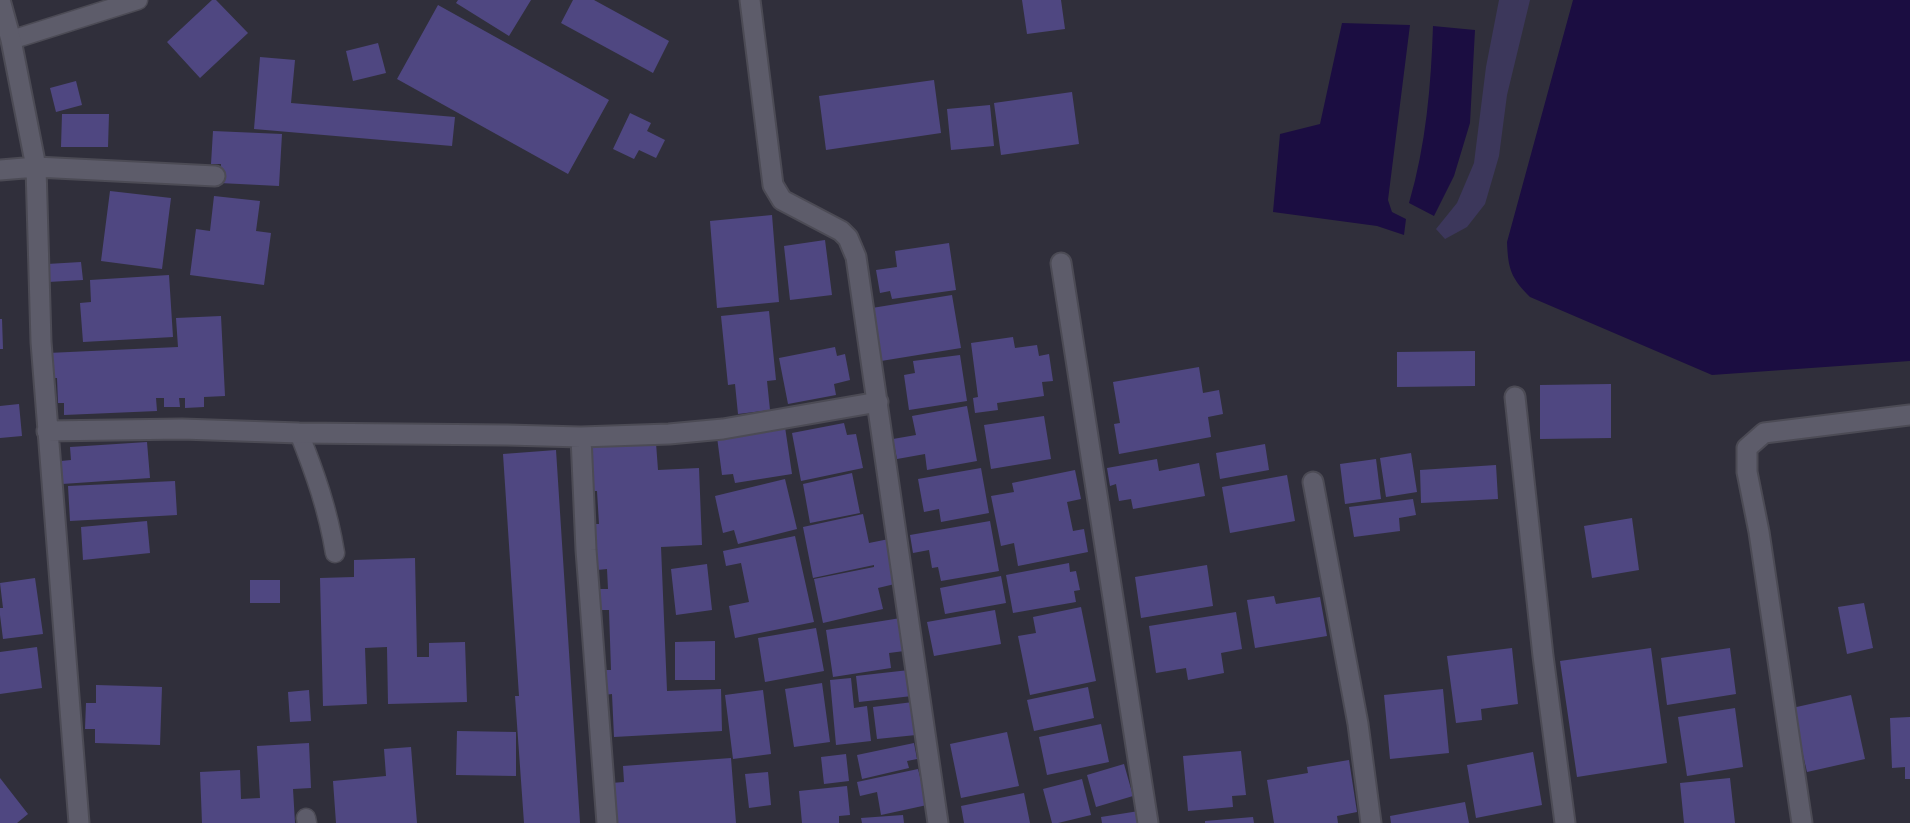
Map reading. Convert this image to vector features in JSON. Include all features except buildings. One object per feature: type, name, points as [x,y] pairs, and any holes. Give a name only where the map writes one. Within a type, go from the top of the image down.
[{"type":"street","points":[[0,0],[5,41],[36,167],[41,342],[79,823]]},
{"type":"street","points":[[750,0],[774,185],[782,200],[841,231],[848,238],[856,257],[938,823]]},
{"type":"street","points":[[0,170],[36,167],[215,176]]},
{"type":"street","points":[[1061,263],[1148,823]]},
{"type":"street","points":[[1516,397],[1542,656],[1565,823]]},
{"type":"street","points":[[47,431],[182,429],[581,437],[669,434],[723,429],[878,402]]},
{"type":"street","points":[[1802,823],[1759,532],[1747,472],[1747,448],[1764,433],[1910,415]]},
{"type":"street","points":[[581,437],[586,550],[607,823]]},
{"type":"street","points":[[1313,482],[1357,724],[1371,823]]},
{"type":"lane","points":[[5,41],[138,0]]},
{"type":"lane","points":[[299,433],[319,484],[335,553]]},
{"type":"shaded area","points":[[1499,0],[1530,0],[1507,95],[1499,156],[1485,204],[1467,227],[1445,239],[1436,229],[1457,203],[1474,163],[1486,67]]},
{"type":"shaded area","points":[[1573,0],[1910,0],[1910,361],[1712,375],[1530,297],[1512,272],[1507,242]]},
{"type":"shaded area","points":[[1342,23],[1410,25],[1388,200],[1392,212],[1406,219],[1404,235],[1377,226],[1273,212],[1280,134],[1320,124]]},
{"type":"shaded area","points":[[1433,26],[1475,30],[1470,123],[1454,176],[1434,216],[1409,203],[1427,115]]}]
